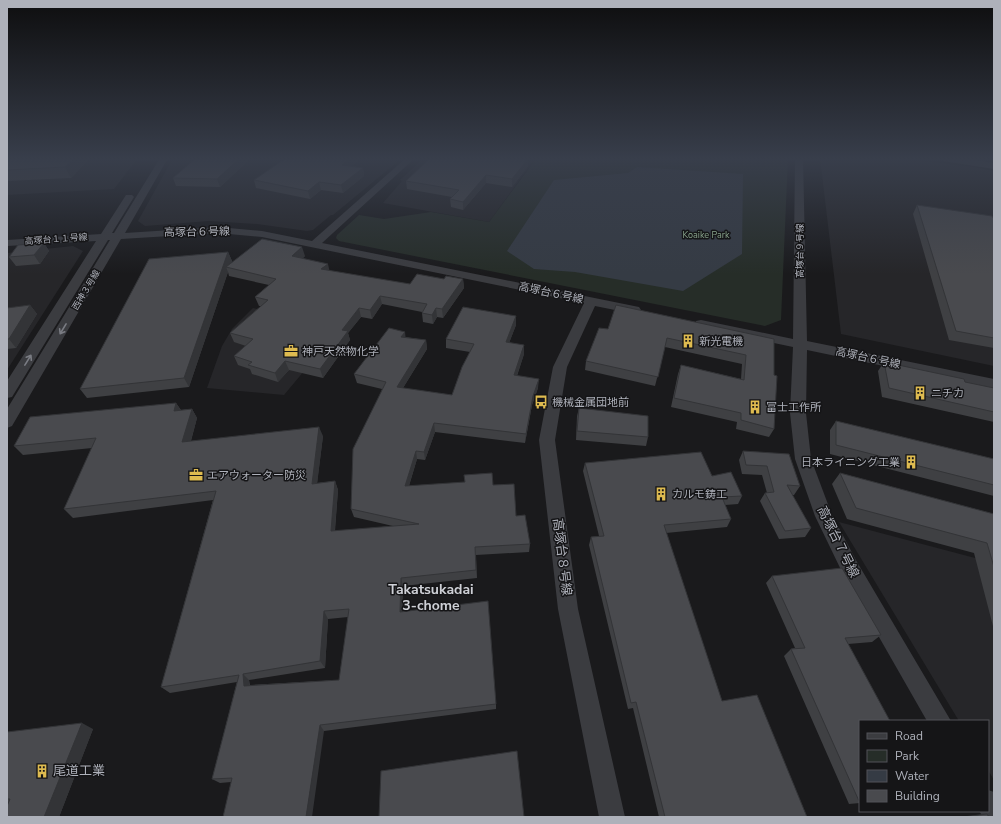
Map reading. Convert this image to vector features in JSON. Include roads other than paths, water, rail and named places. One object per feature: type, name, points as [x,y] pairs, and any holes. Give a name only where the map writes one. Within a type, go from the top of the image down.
[{"type":"street","name":"西神３号線","points":[[7,393],[129,196]]},
{"type":"street","name":"西神３号線","points":[[8,419],[141,196]]},
{"type":"street","points":[[315,244],[368,196]]},
{"type":"street","name":"高塚台９号線","points":[[799,196],[800,344]]},
{"type":"street","name":"高塚台６号線","points":[[104,236],[218,230],[262,234],[645,313]]},
{"type":"street","name":"高塚台１１号線","points":[[7,243],[104,236]]},
{"type":"street","name":"高塚台８号線","points":[[591,302],[560,367],[547,440],[568,609],[612,817]]},
{"type":"street","name":"高塚台６号線","points":[[692,322],[994,384]]},
{"type":"street","name":"高塚台７号線","points":[[800,344],[798,412],[803,459],[813,488],[824,516],[850,568],[939,720]]},
{"type":"water","points":[[543,196],[743,196],[742,254],[683,291],[575,272],[534,269],[507,251]]},
{"type":"place","name":"新光電機","points":[[688,341]]},
{"type":"place","name":"神戸天然物化学","points":[[291,351]]},
{"type":"place","name":"ニチカ","points":[[920,393]]},
{"type":"place","name":"機械金属団地前","points":[[541,402]]},
{"type":"place","name":"富士工作所","points":[[755,407]]},
{"type":"place","name":"日本ライニング工業","points":[[911,462]]},
{"type":"place","name":"エアウォーター防災","points":[[196,475]]},
{"type":"place","name":"カルモ鋳工","points":[[661,494]]},
{"type":"place","name":"尾道工業","points":[[42,771]]},
{"type":"district","name":"Takatsukadai 3-chome","points":[[431,598]]},
{"type":"park label","name":"Koaike Park","points":[[706,235]]}]
